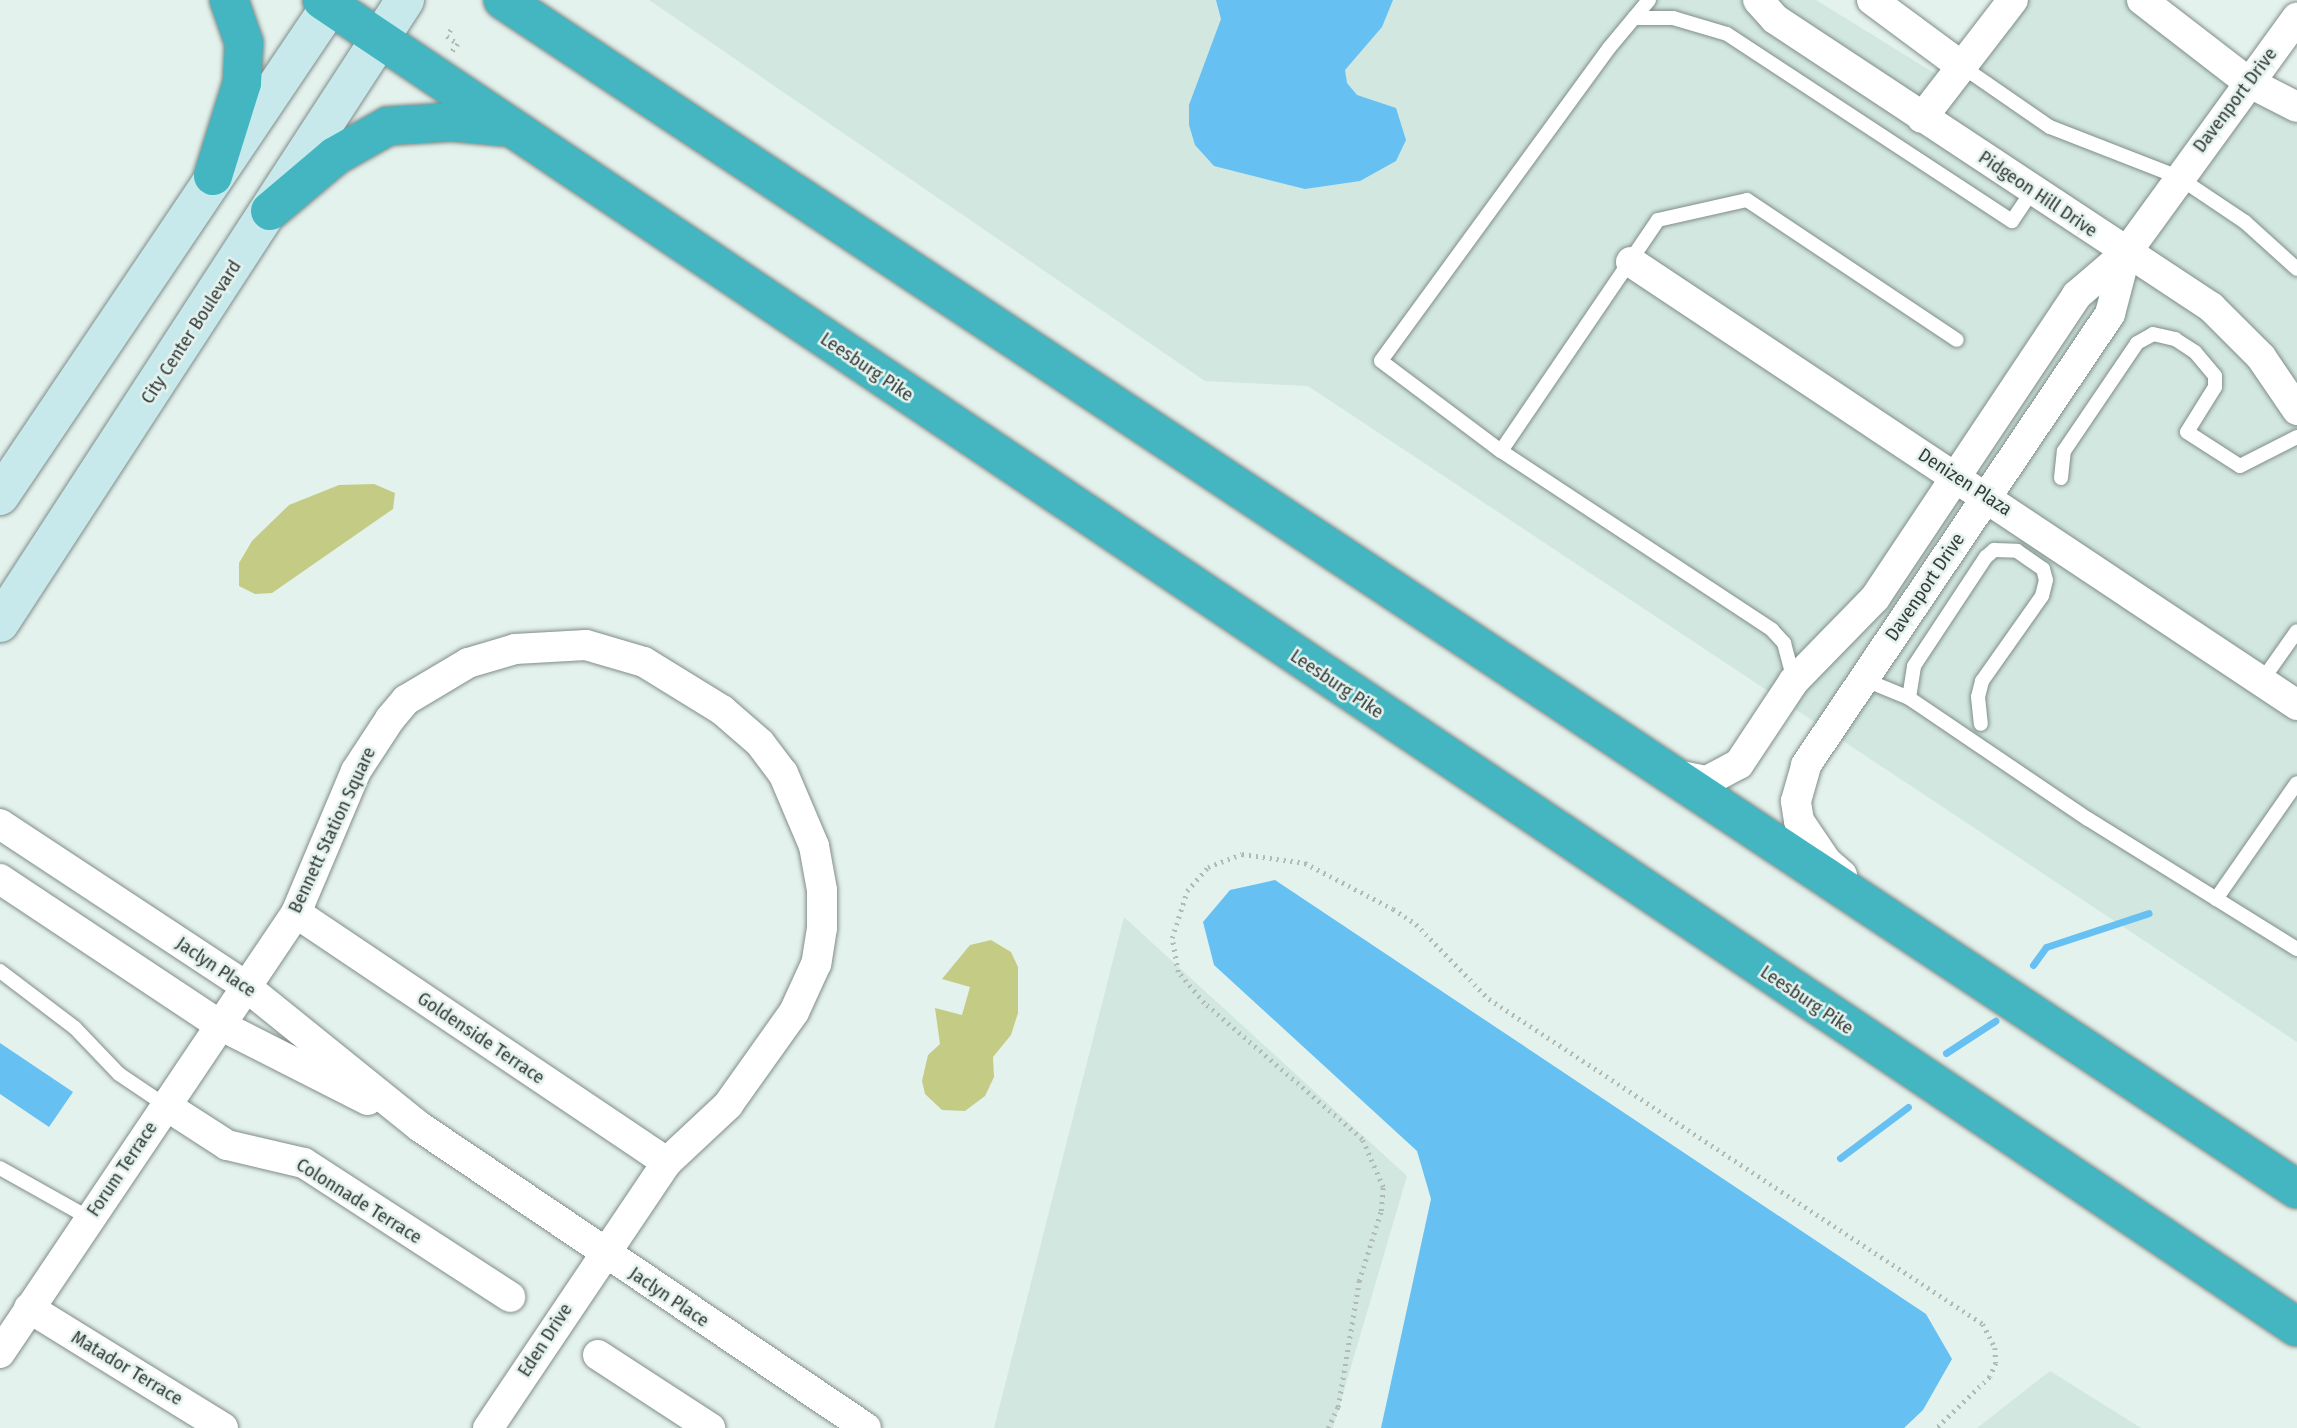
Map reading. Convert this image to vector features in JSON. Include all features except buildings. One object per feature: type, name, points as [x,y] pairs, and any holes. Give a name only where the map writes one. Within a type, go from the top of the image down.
[{"type":"highway","points":[[213,176],[242,83],[244,43],[229,0]]},
{"type":"highway","points":[[503,0],[1880,910],[2297,1189]]},
{"type":"highway","points":[[532,0],[571,45]]},
{"type":"highway","name":"Leesburg Pike","points":[[329,2],[511,128],[2297,1327]]},
{"type":"highway","points":[[270,211],[335,156],[388,126],[452,122],[511,128]]},
{"type":"main road","name":"City Center Boulevard","points":[[0,623],[405,0]]},
{"type":"main road","points":[[0,496],[329,2]]},
{"type":"street","name":"Pidgeon Hill Drive","points":[[1758,0],[1775,19],[2211,307],[2261,358],[2297,410]]},
{"type":"street","points":[[1872,0],[1960,65]]},
{"type":"street","points":[[1922,118],[2012,0]]},
{"type":"street","points":[[2142,0],[2248,82],[2297,107]]},
{"type":"street","name":"Davenport Drive","points":[[1676,775],[1707,781],[1739,764],[1794,681],[1875,598],[2077,295],[2126,253],[2178,177],[2297,18]]},
{"type":"street","name":"Davenport Drive","points":[[1880,910],[1826,861],[1799,821],[1796,801],[1806,765],[2110,314],[2126,253]]},
{"type":"street","name":"Denizen Plaza","points":[[1631,262],[1987,496],[2297,705]]},
{"type":"street","name":"Bennett Station Square","points":[[244,985],[296,913],[367,751],[406,700],[438,679],[489,656],[560,643],[614,651],[645,662],[686,685],[733,718],[781,770],[814,846],[822,890],[816,964],[794,1012],[728,1105],[667,1162],[603,1253]]},
{"type":"street","name":"Jaclyn Place","points":[[0,824],[244,985],[420,1127],[866,1428]]},
{"type":"street","name":"Jaclyn Place","points":[[0,878],[218,1024],[420,1127]]},
{"type":"street","name":"Goldenside Terrace","points":[[296,913],[667,1162]]},
{"type":"street","name":"Forum Terrace","points":[[0,1353],[244,985]]},
{"type":"street","name":"Colonnade Terrace","points":[[165,1105],[227,1145],[304,1163],[510,1297]]},
{"type":"street","name":"Eden Drive","points":[[488,1428],[603,1253]]},
{"type":"street","name":"Matador Terrace","points":[[29,1308],[223,1428]]},
{"type":"street","points":[[598,1355],[710,1428]]},
{"type":"lane","points":[[1649,0],[1381,361],[1501,451],[1772,630],[1784,643],[1794,681]]},
{"type":"lane","points":[[1634,18],[1673,18],[1727,34],[2012,221],[2032,191]]},
{"type":"lane","points":[[1960,65],[2050,127],[2178,177],[2245,222],[2297,269]]},
{"type":"lane","points":[[1501,451],[1658,220],[1747,200],[1957,340]]},
{"type":"lane","points":[[2061,478],[2064,451],[2137,343],[2152,334],[2175,339],[2208,366],[2215,387],[2187,432],[2240,466],[2297,437]]},
{"type":"lane","points":[[1909,698],[1914,666],[1986,557],[1994,550],[2017,551],[2043,569],[2046,580],[2042,596],[1982,681],[1978,697],[1981,724]]},
{"type":"lane","points":[[2261,682],[2297,631]]},
{"type":"lane","points":[[1863,679],[1909,698],[2297,949]]},
{"type":"lane","points":[[2216,899],[2297,783]]},
{"type":"lane","points":[[0,971],[75,1027],[119,1074],[165,1105]]},
{"type":"lane","points":[[0,1168],[89,1218]]},
{"type":"path","points":[[450,54],[458,44],[447,37],[451,30]]},
{"type":"path","points":[[1328,1428],[1338,1407],[1359,1281],[1381,1211],[1383,1187],[1362,1139],[1204,1003],[1178,972],[1172,938],[1187,891],[1208,867],[1242,854],[1305,863],[1393,909],[1416,924],[1489,999],[1983,1324],[1995,1348],[1996,1363],[1990,1377],[1937,1428]]},
{"type":"shaded area","points":[[649,0],[1816,0],[1936,74],[1994,0],[2167,0],[2268,81],[2297,92],[2297,1042],[1308,386],[1205,381]]},
{"type":"shaded area","points":[[1124,917],[1407,1176],[1333,1428],[994,1428]]},
{"type":"shaded area","points":[[2050,1371],[2141,1428],[1977,1428]]},
{"type":"green space","points":[[374,484],[395,493],[393,509],[272,593],[255,594],[239,586],[239,563],[252,541],[289,505],[339,485]]},
{"type":"green space","points":[[991,940],[1011,952],[1018,967],[1018,1013],[1011,1035],[993,1057],[994,1077],[985,1096],[965,1111],[942,1110],[925,1094],[922,1081],[928,1055],[940,1044],[935,1008],[962,1015],[970,987],[942,979],[970,945]]},
{"type":"water","points":[[1216,0],[1393,0],[1382,27],[1345,70],[1347,83],[1357,95],[1396,108],[1406,140],[1396,161],[1360,181],[1305,189],[1214,166],[1195,145],[1189,125],[1189,105],[1221,19]]},
{"type":"water","points":[[1275,880],[1926,1314],[1952,1359],[1923,1410],[1904,1428],[1381,1428],[1431,1199],[1417,1151],[1214,965],[1203,922],[1230,890]]},
{"type":"water","points":[[0,1043],[73,1092],[49,1127],[0,1094]]},
{"type":"waterway","points":[[2033,965],[2046,947],[2149,913]]},
{"type":"waterway","points":[[1946,1053],[1995,1021]]},
{"type":"waterway","points":[[1840,1158],[1908,1107]]}]
